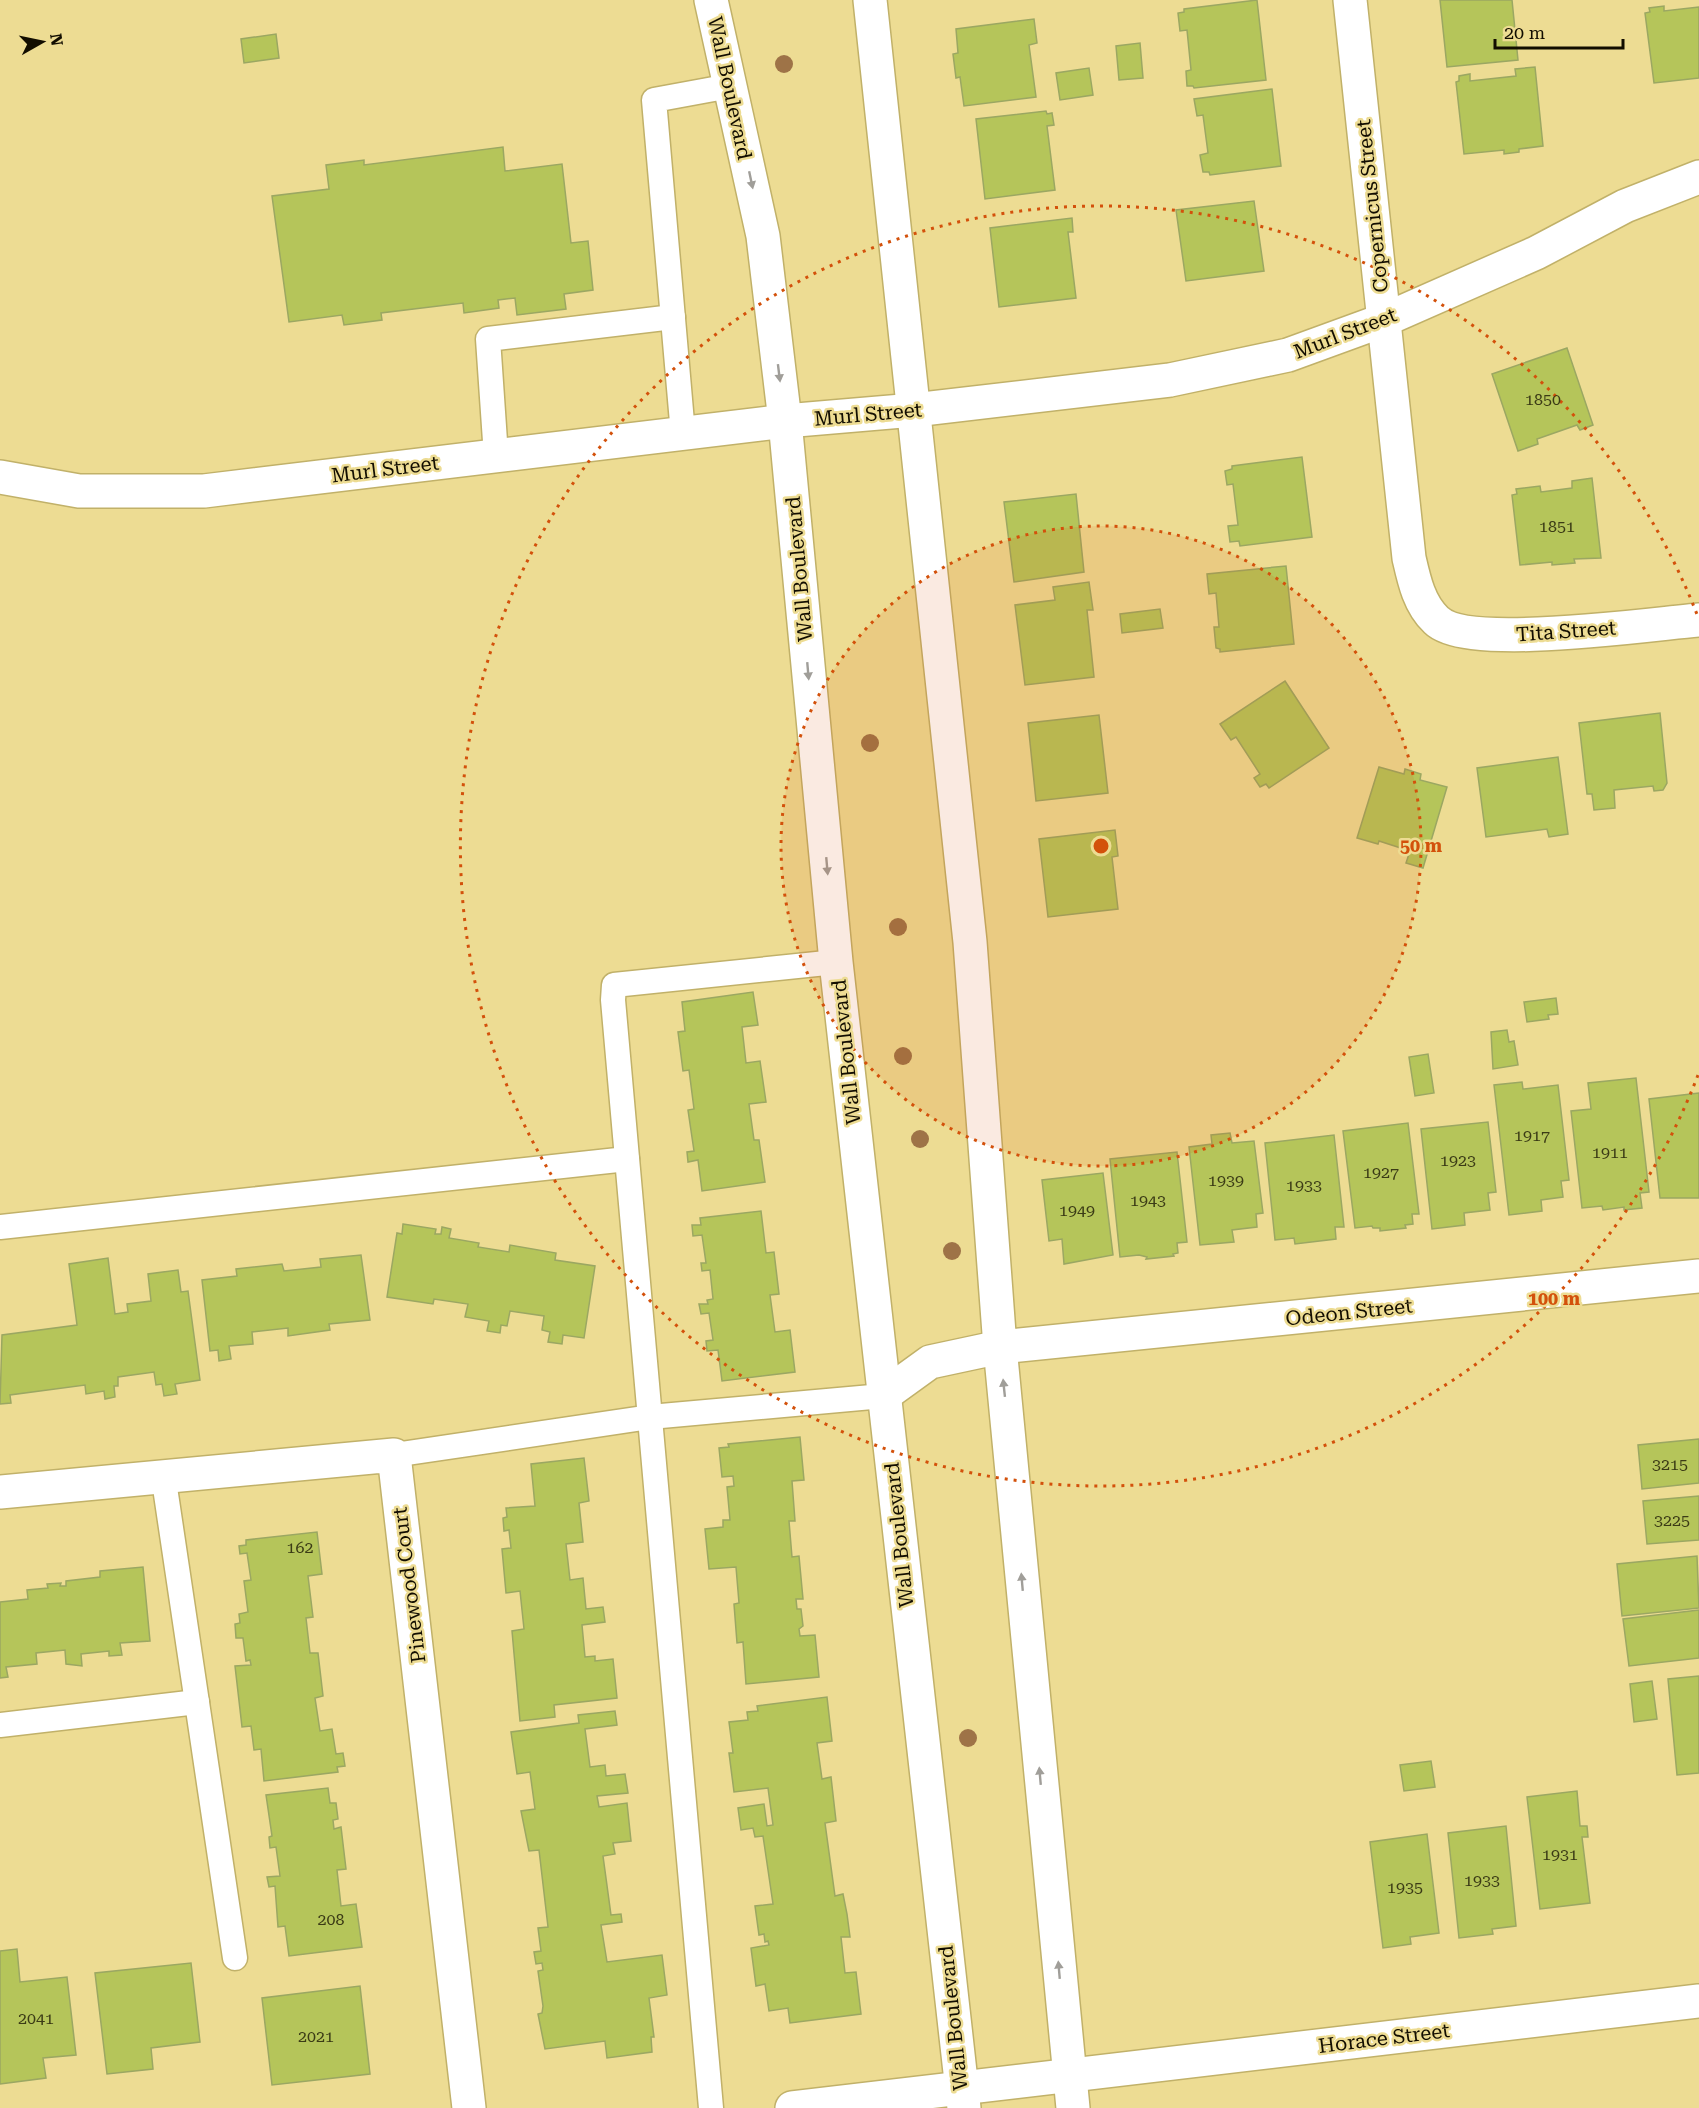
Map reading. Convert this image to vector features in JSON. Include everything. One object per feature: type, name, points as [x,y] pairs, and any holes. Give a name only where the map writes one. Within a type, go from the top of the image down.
[{"type":"street","name":"Wall Boulevard","points":[[711,0],[763,236],[785,421],[836,962],[962,2098]]},
{"type":"street","points":[[870,0],[970,942],[1000,1347],[1073,2108]]},
{"type":"street","name":"Copernicus Street","points":[[1350,0],[1409,558],[1418,593],[1435,620]]},
{"type":"street","name":"Murl Street","points":[[0,477],[79,491],[204,491],[785,421],[914,410],[1170,380],[1288,355],[1384,320],[1536,253],[1625,206],[1699,177]]},
{"type":"street","name":"Tita Street","points":[[1435,620],[1459,631],[1517,636],[1699,620]]},
{"type":"street","name":"Odeon Street","points":[[883,1396],[930,1362],[1000,1347],[1699,1276]]},
{"type":"street","points":[[0,1492],[163,1474],[394,1455]]},
{"type":"street","name":"Pinewood Court","points":[[394,1455],[469,2108]]},
{"type":"street","name":"Horace Street","points":[[792,2108],[962,2098],[1070,2075],[1699,2001]]},
{"type":"lane","points":[[683,434],[654,100],[730,86]]},
{"type":"lane","points":[[496,456],[488,339],[673,317]]},
{"type":"lane","points":[[711,2108],[613,1000],[614,986],[836,962]]},
{"type":"lane","points":[[0,1227],[627,1159]]},
{"type":"lane","points":[[394,1455],[650,1417],[883,1396]]},
{"type":"lane","points":[[163,1474],[235,1958]]},
{"type":"lane","points":[[0,1725],[197,1702]]},
{"type":"building","points":[[1257,0],[1266,80],[1194,88],[1187,86],[1186,71],[1191,70],[1187,30],[1180,31],[1178,13],[1184,12],[1184,9]]},
{"type":"building","points":[[1440,0],[1512,0],[1518,60],[1447,67]]},
{"type":"building","points":[[1664,6],[1664,11],[1699,7],[1699,78],[1654,83],[1645,13],[1650,12],[1649,8]]},
{"type":"building","points":[[1034,19],[1037,43],[1029,45],[1036,97],[964,106],[960,77],[956,78],[953,54],[958,53],[956,29]]},
{"type":"building","points":[[276,34],[279,58],[244,63],[241,39]]},
{"type":"building","points":[[1140,43],[1143,78],[1119,80],[1116,46]]},
{"type":"building","points":[[1535,67],[1543,146],[1519,149],[1519,152],[1504,154],[1504,150],[1464,154],[1456,82],[1459,81],[1459,76],[1470,74],[1470,81],[1516,76],[1515,69]]},
{"type":"building","points":[[1089,68],[1093,95],[1060,100],[1056,73]]},
{"type":"building","points":[[1272,89],[1281,166],[1210,175],[1209,172],[1203,172],[1200,155],[1208,153],[1203,115],[1197,116],[1194,99]]},
{"type":"building","points":[[1046,111],[1047,114],[1052,113],[1054,125],[1047,126],[1055,190],[985,199],[976,119]]},
{"type":"building","points":[[503,147],[505,171],[562,164],[571,243],[588,241],[593,290],[564,294],[566,309],[517,315],[515,298],[498,300],[499,308],[464,313],[463,303],[381,313],[382,320],[344,325],[342,315],[289,322],[272,196],[329,189],[326,165],[364,160],[364,165]]},
{"type":"building","points":[[1254,201],[1264,271],[1186,281],[1176,210]]},
{"type":"building","points":[[1072,218],[1073,232],[1068,232],[1076,298],[999,307],[990,228]]},
{"type":"building","points":[[1567,348],[1593,425],[1580,430],[1577,425],[1537,439],[1538,444],[1518,451],[1492,374]]},
{"type":"building","points":[[1302,457],[1312,537],[1240,546],[1239,541],[1230,542],[1228,526],[1238,525],[1233,484],[1227,485],[1225,471],[1232,469],[1232,466]]},
{"type":"building","points":[[1592,478],[1601,558],[1574,559],[1575,563],[1552,565],[1552,562],[1520,565],[1512,495],[1517,494],[1516,489],[1540,486],[1541,492],[1572,488],[1572,481]]},
{"type":"building","points":[[1076,494],[1084,572],[1014,582],[1004,502]]},
{"type":"building","points":[[1286,566],[1294,644],[1220,652],[1220,649],[1216,648],[1214,627],[1219,627],[1216,593],[1209,594],[1207,574]]},
{"type":"building","points":[[1089,582],[1093,610],[1087,610],[1094,677],[1025,685],[1015,605],[1055,600],[1053,587]]},
{"type":"building","points":[[1160,609],[1163,628],[1122,633],[1120,614]]},
{"type":"building","points":[[1285,681],[1329,748],[1269,788],[1266,784],[1260,787],[1254,778],[1260,774],[1236,737],[1231,740],[1220,724]]},
{"type":"building","points":[[1660,713],[1667,783],[1663,790],[1654,791],[1653,786],[1614,790],[1615,808],[1594,810],[1592,794],[1587,794],[1579,723]]},
{"type":"building","points":[[1099,715],[1108,793],[1036,801],[1028,723]]},
{"type":"building","points":[[1558,757],[1568,834],[1549,837],[1547,829],[1486,837],[1477,768]]},
{"type":"building","points":[[1379,767],[1404,774],[1405,769],[1421,774],[1420,780],[1447,787],[1423,868],[1406,863],[1410,851],[1379,841],[1378,844],[1357,838]]},
{"type":"building","points":[[1115,830],[1118,856],[1112,857],[1118,909],[1048,917],[1039,839]]},
{"type":"building","points":[[753,992],[758,1025],[742,1027],[746,1063],[760,1061],[766,1102],[749,1104],[754,1140],[759,1140],[765,1182],[702,1191],[698,1160],[688,1162],[687,1152],[694,1151],[688,1110],[694,1109],[689,1070],[683,1071],[678,1032],[685,1031],[682,1002]]},
{"type":"building","points":[[1556,998],[1558,1014],[1548,1015],[1549,1019],[1527,1022],[1524,1002]]},
{"type":"building","points":[[1507,1030],[1509,1042],[1514,1041],[1518,1065],[1493,1069],[1491,1032]]},
{"type":"building","points":[[1428,1054],[1434,1093],[1415,1096],[1409,1057]]},
{"type":"building","points":[[1636,1078],[1649,1192],[1640,1193],[1642,1208],[1624,1210],[1624,1207],[1603,1210],[1602,1206],[1582,1208],[1571,1111],[1591,1109],[1588,1083]]},
{"type":"building","points":[[1522,1082],[1523,1089],[1558,1085],[1569,1180],[1561,1181],[1563,1197],[1541,1200],[1542,1211],[1509,1215],[1494,1085]]},
{"type":"building","points":[[1699,1093],[1699,1198],[1660,1198],[1649,1099]]},
{"type":"building","points":[[1488,1122],[1496,1192],[1488,1193],[1490,1210],[1464,1213],[1465,1225],[1432,1229],[1421,1129]]},
{"type":"building","points":[[1408,1123],[1419,1214],[1412,1214],[1413,1224],[1405,1225],[1406,1228],[1380,1231],[1380,1228],[1372,1226],[1355,1228],[1343,1131]]},
{"type":"building","points":[[1230,1133],[1232,1143],[1254,1141],[1263,1213],[1256,1214],[1257,1227],[1232,1230],[1234,1242],[1200,1245],[1189,1147],[1212,1144],[1211,1135]]},
{"type":"building","points":[[1334,1135],[1344,1227],[1335,1227],[1336,1239],[1295,1244],[1294,1238],[1275,1240],[1265,1143]]},
{"type":"building","points":[[1177,1152],[1187,1242],[1177,1243],[1178,1253],[1173,1254],[1174,1256],[1146,1259],[1147,1257],[1139,1255],[1120,1257],[1110,1159]]},
{"type":"building","points":[[1103,1173],[1113,1255],[1064,1264],[1062,1239],[1049,1241],[1042,1180]]},
{"type":"building","points":[[761,1211],[766,1253],[774,1252],[779,1294],[770,1295],[775,1332],[790,1330],[795,1372],[722,1381],[718,1350],[707,1351],[706,1341],[713,1340],[709,1313],[701,1314],[699,1304],[708,1304],[707,1300],[713,1299],[710,1270],[702,1271],[701,1263],[706,1263],[702,1235],[693,1236],[692,1225],[701,1225],[700,1218]]},
{"type":"building","points":[[403,1224],[436,1229],[435,1234],[441,1234],[442,1227],[451,1229],[449,1238],[479,1243],[478,1247],[509,1252],[510,1245],[556,1253],[555,1260],[595,1266],[584,1338],[563,1335],[562,1344],[548,1342],[550,1332],[542,1330],[544,1316],[510,1311],[507,1326],[501,1325],[500,1333],[487,1331],[489,1321],[465,1317],[468,1304],[434,1299],[433,1304],[387,1297],[397,1233],[402,1234]]},
{"type":"building","points":[[361,1255],[370,1320],[329,1324],[330,1330],[288,1336],[288,1328],[252,1332],[253,1344],[229,1346],[231,1359],[219,1361],[218,1350],[210,1351],[202,1280],[237,1276],[236,1269],[282,1264],[284,1271],[321,1267],[320,1259]]},
{"type":"building","points":[[108,1258],[115,1314],[128,1312],[127,1304],[151,1301],[148,1274],[178,1270],[181,1292],[188,1291],[200,1380],[175,1384],[177,1394],[164,1396],[162,1384],[156,1385],[154,1372],[118,1377],[118,1386],[114,1386],[115,1397],[105,1399],[104,1391],[86,1394],[85,1385],[10,1395],[11,1403],[0,1404],[2,1335],[77,1325],[69,1264]]},
{"type":"building","points":[[800,1437],[804,1480],[792,1481],[795,1521],[789,1521],[792,1557],[799,1556],[803,1599],[796,1599],[797,1609],[801,1609],[803,1626],[799,1629],[800,1636],[815,1635],[819,1677],[746,1684],[743,1642],[737,1643],[734,1604],[739,1603],[736,1567],[709,1569],[705,1529],[723,1527],[723,1520],[730,1520],[727,1487],[734,1486],[733,1476],[722,1477],[719,1448],[729,1447],[728,1444]]},
{"type":"building","points":[[1699,1439],[1699,1483],[1642,1489],[1638,1445]]},
{"type":"building","points":[[584,1458],[589,1501],[579,1503],[583,1542],[566,1544],[570,1580],[583,1578],[586,1609],[603,1607],[605,1622],[582,1625],[585,1657],[595,1656],[595,1661],[613,1659],[617,1698],[554,1705],[555,1717],[520,1721],[512,1631],[524,1629],[520,1591],[506,1593],[502,1549],[511,1548],[509,1530],[504,1531],[503,1518],[507,1517],[506,1508],[535,1506],[531,1464]]},
{"type":"building","points":[[1699,1496],[1699,1540],[1647,1544],[1643,1501]]},
{"type":"building","points":[[317,1532],[322,1574],[308,1576],[313,1617],[306,1618],[310,1653],[318,1653],[323,1696],[315,1698],[320,1731],[332,1729],[336,1754],[343,1753],[345,1766],[337,1767],[338,1772],[264,1781],[261,1749],[254,1750],[251,1726],[242,1727],[235,1666],[251,1665],[250,1660],[246,1661],[243,1638],[236,1638],[235,1624],[240,1623],[239,1614],[248,1612],[244,1581],[251,1580],[247,1553],[240,1554],[239,1546],[246,1545],[246,1540]]},
{"type":"building","points":[[1697,1556],[1699,1608],[1622,1616],[1617,1564]]},
{"type":"building","points":[[143,1567],[150,1641],[120,1643],[122,1655],[109,1656],[109,1651],[81,1654],[82,1666],[66,1664],[65,1650],[36,1653],[37,1664],[6,1667],[8,1677],[0,1678],[0,1602],[28,1599],[27,1590],[48,1588],[47,1584],[61,1583],[60,1586],[66,1586],[66,1581],[100,1577],[100,1571]]},
{"type":"building","points":[[1699,1610],[1699,1658],[1629,1666],[1623,1619]]},
{"type":"building","points":[[1699,1676],[1699,1773],[1677,1775],[1668,1679]]},
{"type":"building","points":[[1652,1681],[1657,1719],[1634,1722],[1630,1684]]},
{"type":"building","points":[[827,1697],[832,1741],[817,1743],[822,1779],[831,1777],[836,1821],[825,1823],[835,1896],[843,1894],[847,1914],[850,1937],[841,1937],[845,1973],[856,1972],[861,2014],[790,2023],[788,2008],[769,2011],[765,1984],[756,1986],[751,1948],[769,1945],[768,1941],[765,1942],[764,1934],[759,1935],[755,1906],[773,1904],[763,1836],[755,1837],[753,1828],[741,1830],[738,1808],[764,1804],[767,1826],[773,1825],[768,1788],[734,1792],[729,1753],[733,1753],[729,1722],[748,1720],[747,1712],[758,1711],[757,1706]]},
{"type":"building","points":[[615,1711],[617,1725],[585,1729],[590,1767],[605,1765],[606,1776],[625,1774],[628,1793],[597,1796],[599,1807],[627,1803],[631,1841],[613,1843],[615,1854],[603,1856],[611,1915],[621,1914],[622,1922],[601,1925],[607,1962],[662,1955],[667,1995],[649,1998],[654,2037],[651,2037],[652,2052],[607,2058],[605,2041],[545,2049],[538,2014],[542,2013],[543,2006],[538,1971],[543,1970],[542,1963],[536,1964],[534,1952],[541,1951],[538,1928],[548,1927],[539,1850],[529,1851],[521,1811],[535,1809],[530,1772],[517,1774],[511,1732],[579,1723],[578,1715]]},
{"type":"building","points":[[1431,1761],[1435,1787],[1404,1791],[1400,1765]]},
{"type":"building","points":[[328,1788],[330,1803],[336,1803],[338,1819],[333,1820],[334,1829],[341,1827],[346,1869],[337,1870],[341,1906],[356,1904],[362,1947],[289,1956],[285,1926],[278,1927],[275,1886],[269,1887],[267,1877],[280,1876],[276,1847],[270,1848],[269,1837],[272,1836],[266,1795]]},
{"type":"building","points":[[1577,1791],[1580,1826],[1587,1826],[1588,1837],[1582,1837],[1590,1903],[1540,1909],[1527,1797]]},
{"type":"building","points":[[1506,1826],[1516,1926],[1492,1929],[1493,1934],[1459,1938],[1448,1833]]},
{"type":"building","points":[[1427,1834],[1439,1933],[1410,1937],[1411,1944],[1383,1948],[1370,1842]]},
{"type":"building","points":[[17,1949],[20,1982],[67,1977],[76,2055],[43,2058],[46,2078],[0,2084],[0,1951]]},
{"type":"building","points":[[191,1963],[200,2042],[151,2048],[153,2069],[107,2074],[95,1973]]},
{"type":"building","points":[[360,1986],[370,2074],[272,2085],[262,1998]]}]
